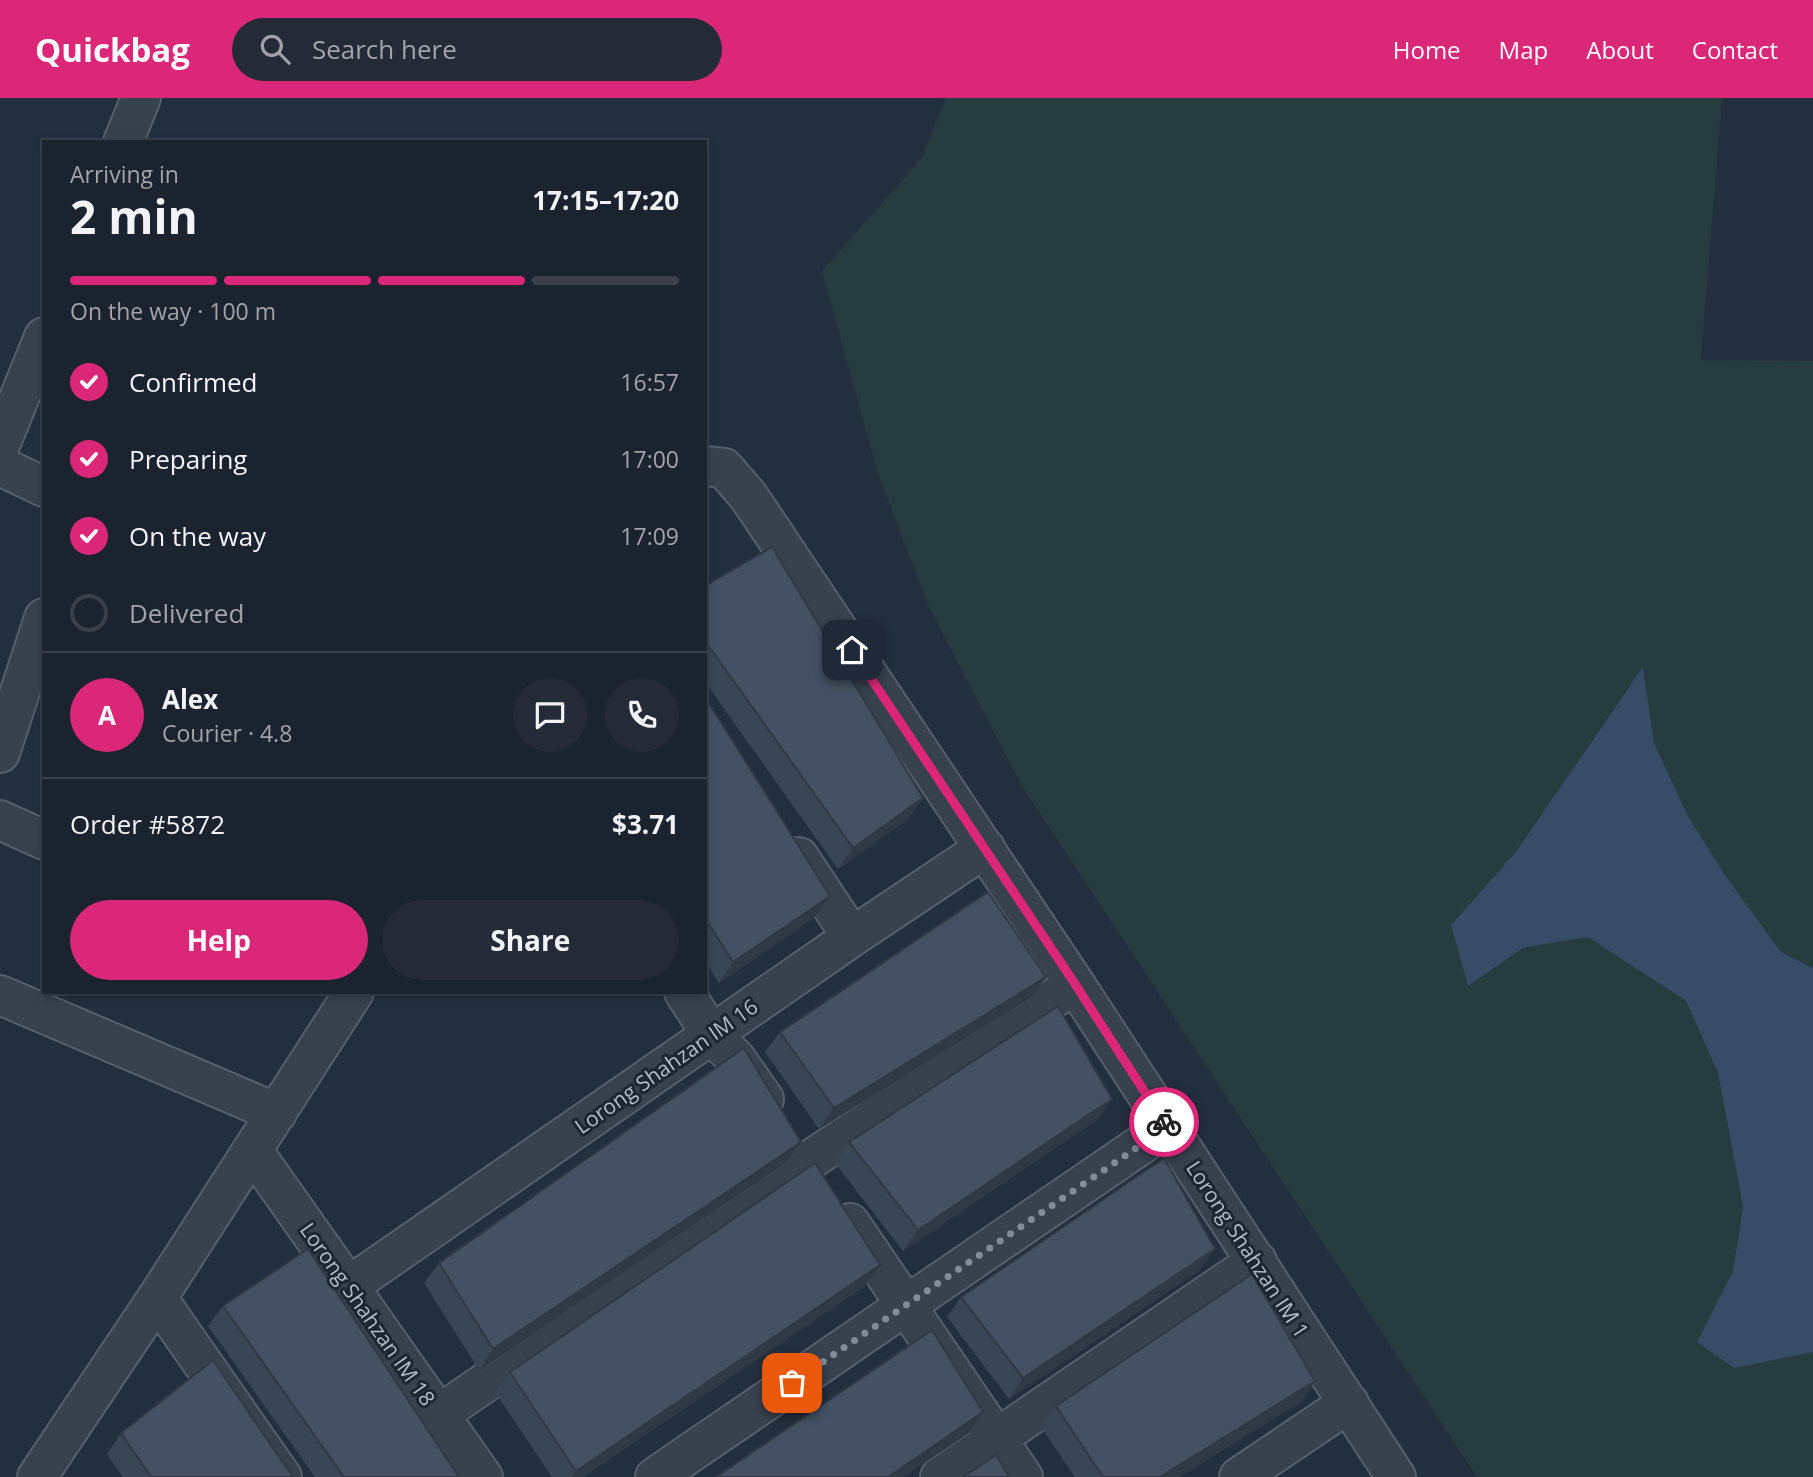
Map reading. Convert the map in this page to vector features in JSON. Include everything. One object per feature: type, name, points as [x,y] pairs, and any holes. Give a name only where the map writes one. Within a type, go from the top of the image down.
[{"type":"street","points":[[124,140],[141,98]]},
{"type":"street","points":[[0,445],[42,342]]},
{"type":"street","points":[[0,466],[42,486]]},
{"type":"street","name":"Lorong Shahzan IM 1","points":[[707,466],[723,468],[749,497],[1075,984],[1396,1477]]},
{"type":"street","points":[[0,753],[42,624]]},
{"type":"street","points":[[0,820],[42,839]]},
{"type":"street","points":[[783,832],[852,937]]},
{"type":"street","name":"Lorong Shahzan IM 16","points":[[349,1286],[711,1034],[985,848]]},
{"type":"street","points":[[438,1415],[794,1143],[1075,984]]},
{"type":"street","points":[[56,1468],[157,1298],[353,994]]},
{"type":"street","points":[[685,994],[711,1034],[736,1059],[1023,1477]]},
{"type":"street","points":[[0,995],[277,1113]]},
{"type":"street","points":[[654,1477],[1167,1127]]},
{"type":"street","name":"Lorong Shahzan IM 18","points":[[253,1152],[483,1477]]},
{"type":"street","points":[[940,1477],[1257,1261]]},
{"type":"street","points":[[157,1298],[282,1477]]},
{"type":"street","points":[[1239,1477],[1349,1403]]},
{"type":"green space","points":[[946,98],[1722,98],[1701,360],[1813,361],[1813,968],[1781,952],[1725,875],[1688,816],[1654,743],[1643,667],[1515,853],[1451,925],[1468,986],[1523,948],[1588,937],[1686,1001],[1718,1073],[1743,1207],[1733,1271],[1697,1342],[1734,1368],[1813,1352],[1813,1477],[1477,1477],[1022,786],[929,607],[878,474],[822,271],[921,159]]},
{"type":"water","points":[[1643,667],[1654,743],[1688,816],[1725,875],[1781,952],[1813,968],[1813,1352],[1734,1368],[1697,1342],[1733,1271],[1743,1207],[1718,1073],[1686,1001],[1588,937],[1523,948],[1468,986],[1451,925],[1515,853]]},
{"type":"building","points":[[772,547],[923,798],[853,848],[707,644],[707,585]]},
{"type":"building","points":[[707,700],[830,896],[733,962],[707,921]]},
{"type":"building","points":[[988,892],[1046,977],[834,1108],[780,1032]]},
{"type":"building","points":[[1058,1006],[1112,1099],[918,1230],[849,1142]]},
{"type":"building","points":[[744,1048],[801,1142],[493,1349],[439,1263]]},
{"type":"building","points":[[1164,1158],[1215,1249],[1023,1378],[961,1297]]},
{"type":"building","points":[[815,1163],[880,1265],[576,1471],[510,1372]]},
{"type":"building","points":[[308,1249],[459,1477],[344,1477],[223,1306]]},
{"type":"building","points":[[1252,1274],[1315,1381],[1160,1477],[1103,1477],[1056,1406]]},
{"type":"building","points":[[932,1330],[983,1412],[888,1477],[716,1477]]},
{"type":"building","points":[[213,1360],[293,1477],[151,1477],[121,1433]]},
{"type":"building","points":[[996,1455],[1009,1477],[963,1477]]},
{"type":"way so far","points":[[792,1383],[1167,1127],[1164,1122]]},
{"type":"route","points":[[852,650],[1164,1122]]}]
